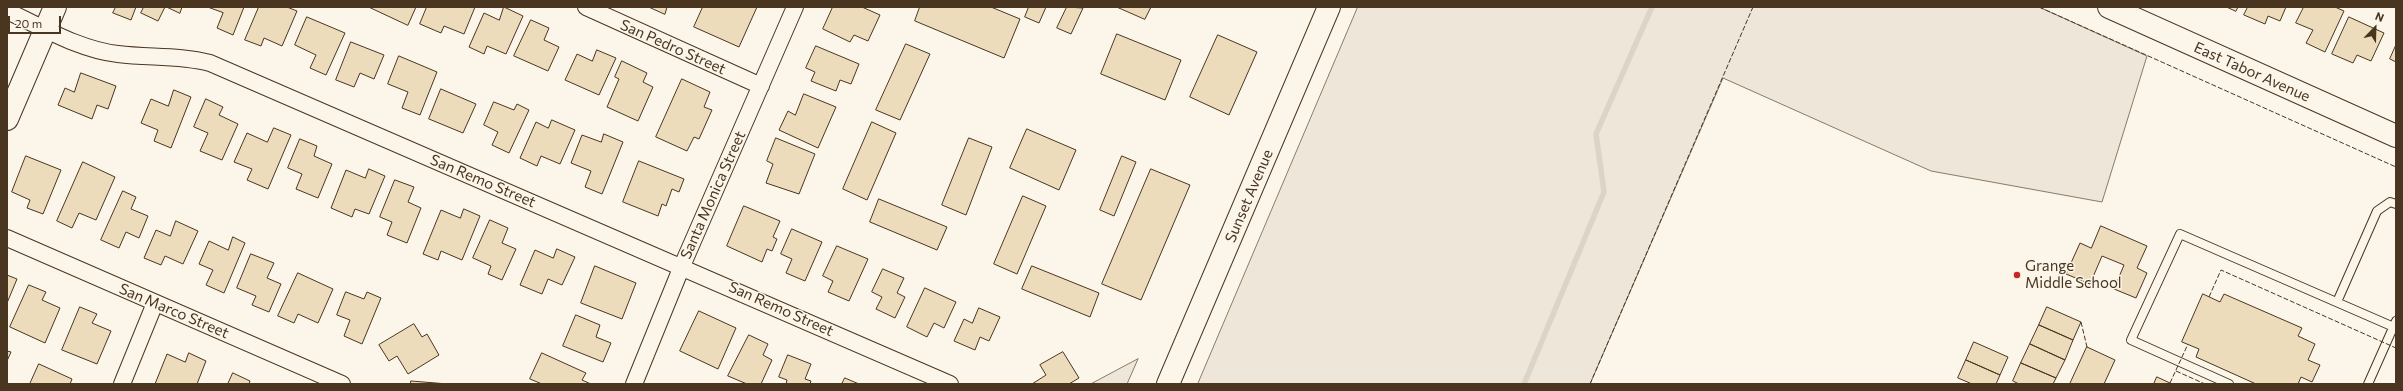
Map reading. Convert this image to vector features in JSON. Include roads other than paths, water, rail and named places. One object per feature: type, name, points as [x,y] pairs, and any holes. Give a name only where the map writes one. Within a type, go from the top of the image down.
[{"type":"main road","points":[[7,119],[55,7]]},
{"type":"main road","name":"Sunset Avenue","points":[[1168,384],[1329,7]]},
{"type":"main road","name":"East Tabor Avenue","points":[[2109,7],[2396,136]]},
{"type":"street","name":"San Pedro Street","points":[[586,7],[761,86]]},
{"type":"street","name":"Santa Monica Street","points":[[634,384],[682,266],[795,7]]},
{"type":"street","name":"San Remo Street","points":[[7,11],[93,49],[106,52],[189,58],[210,63],[682,266],[950,384]]},
{"type":"street","name":"San Marco Street","points":[[7,238],[342,384]]},
{"type":"street","points":[[122,384],[155,303]]},
{"type":"lane","points":[[2337,302],[2377,211],[2390,202],[2396,204]]},
{"type":"lane","points":[[2229,384],[2131,340],[2180,234],[2337,302],[2395,325],[2368,384]]},
{"type":"waterway","points":[[1524,384],[1604,192],[1596,134],[1652,7]]},
{"type":"place","name":"Grange Middle School","points":[[2017,275]]}]
